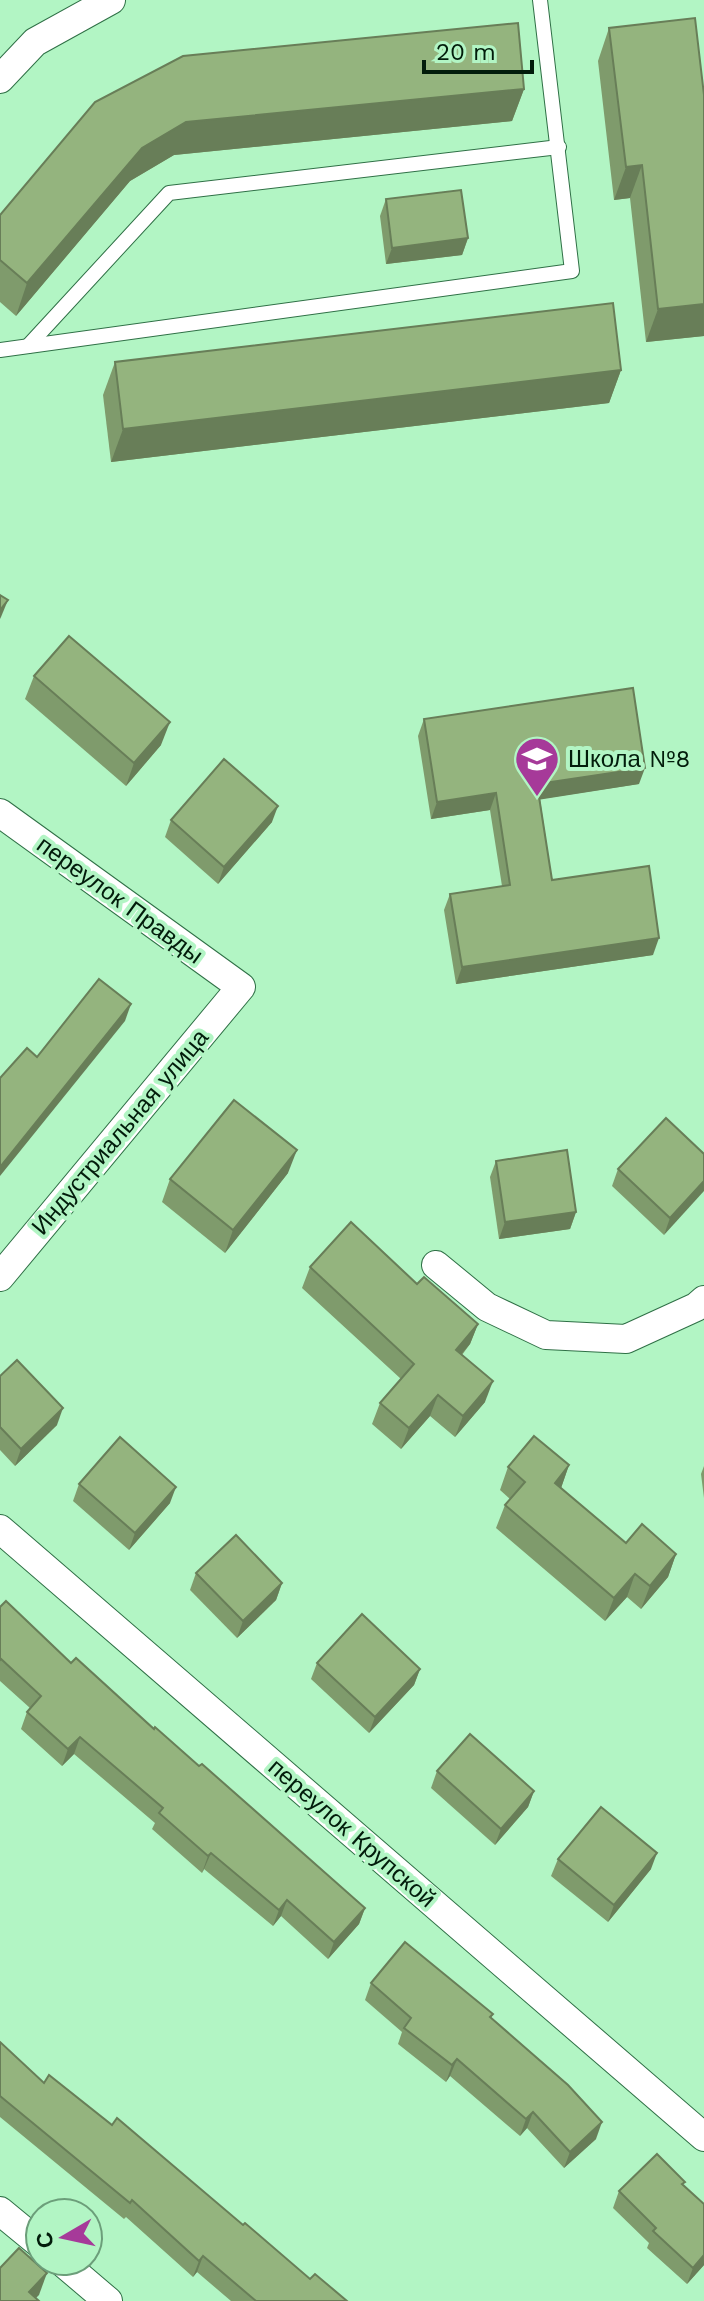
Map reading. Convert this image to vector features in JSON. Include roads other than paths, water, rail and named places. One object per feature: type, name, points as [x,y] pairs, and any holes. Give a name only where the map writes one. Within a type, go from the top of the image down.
[{"type":"street","points":[[0,79],[35,42],[111,0]]},
{"type":"street","name":"переулок Правды","points":[[0,813],[241,987]]},
{"type":"street","name":"Индустриальная улица","points":[[0,1277],[241,987]]},
{"type":"street","points":[[436,1265],[487,1307],[546,1335],[626,1339],[696,1307],[704,1300]]},
{"type":"street","name":"переулок Крупской","points":[[0,1529],[704,2137]]},
{"type":"street","points":[[0,2211],[24,2231]]},
{"type":"street","points":[[80,2277],[108,2301]]},
{"type":"lane","points":[[0,350],[572,271],[540,0]]},
{"type":"lane","points":[[28,346],[169,193],[559,147]]},
{"type":"place","name":"Школа №8","points":[[537,798]]}]
